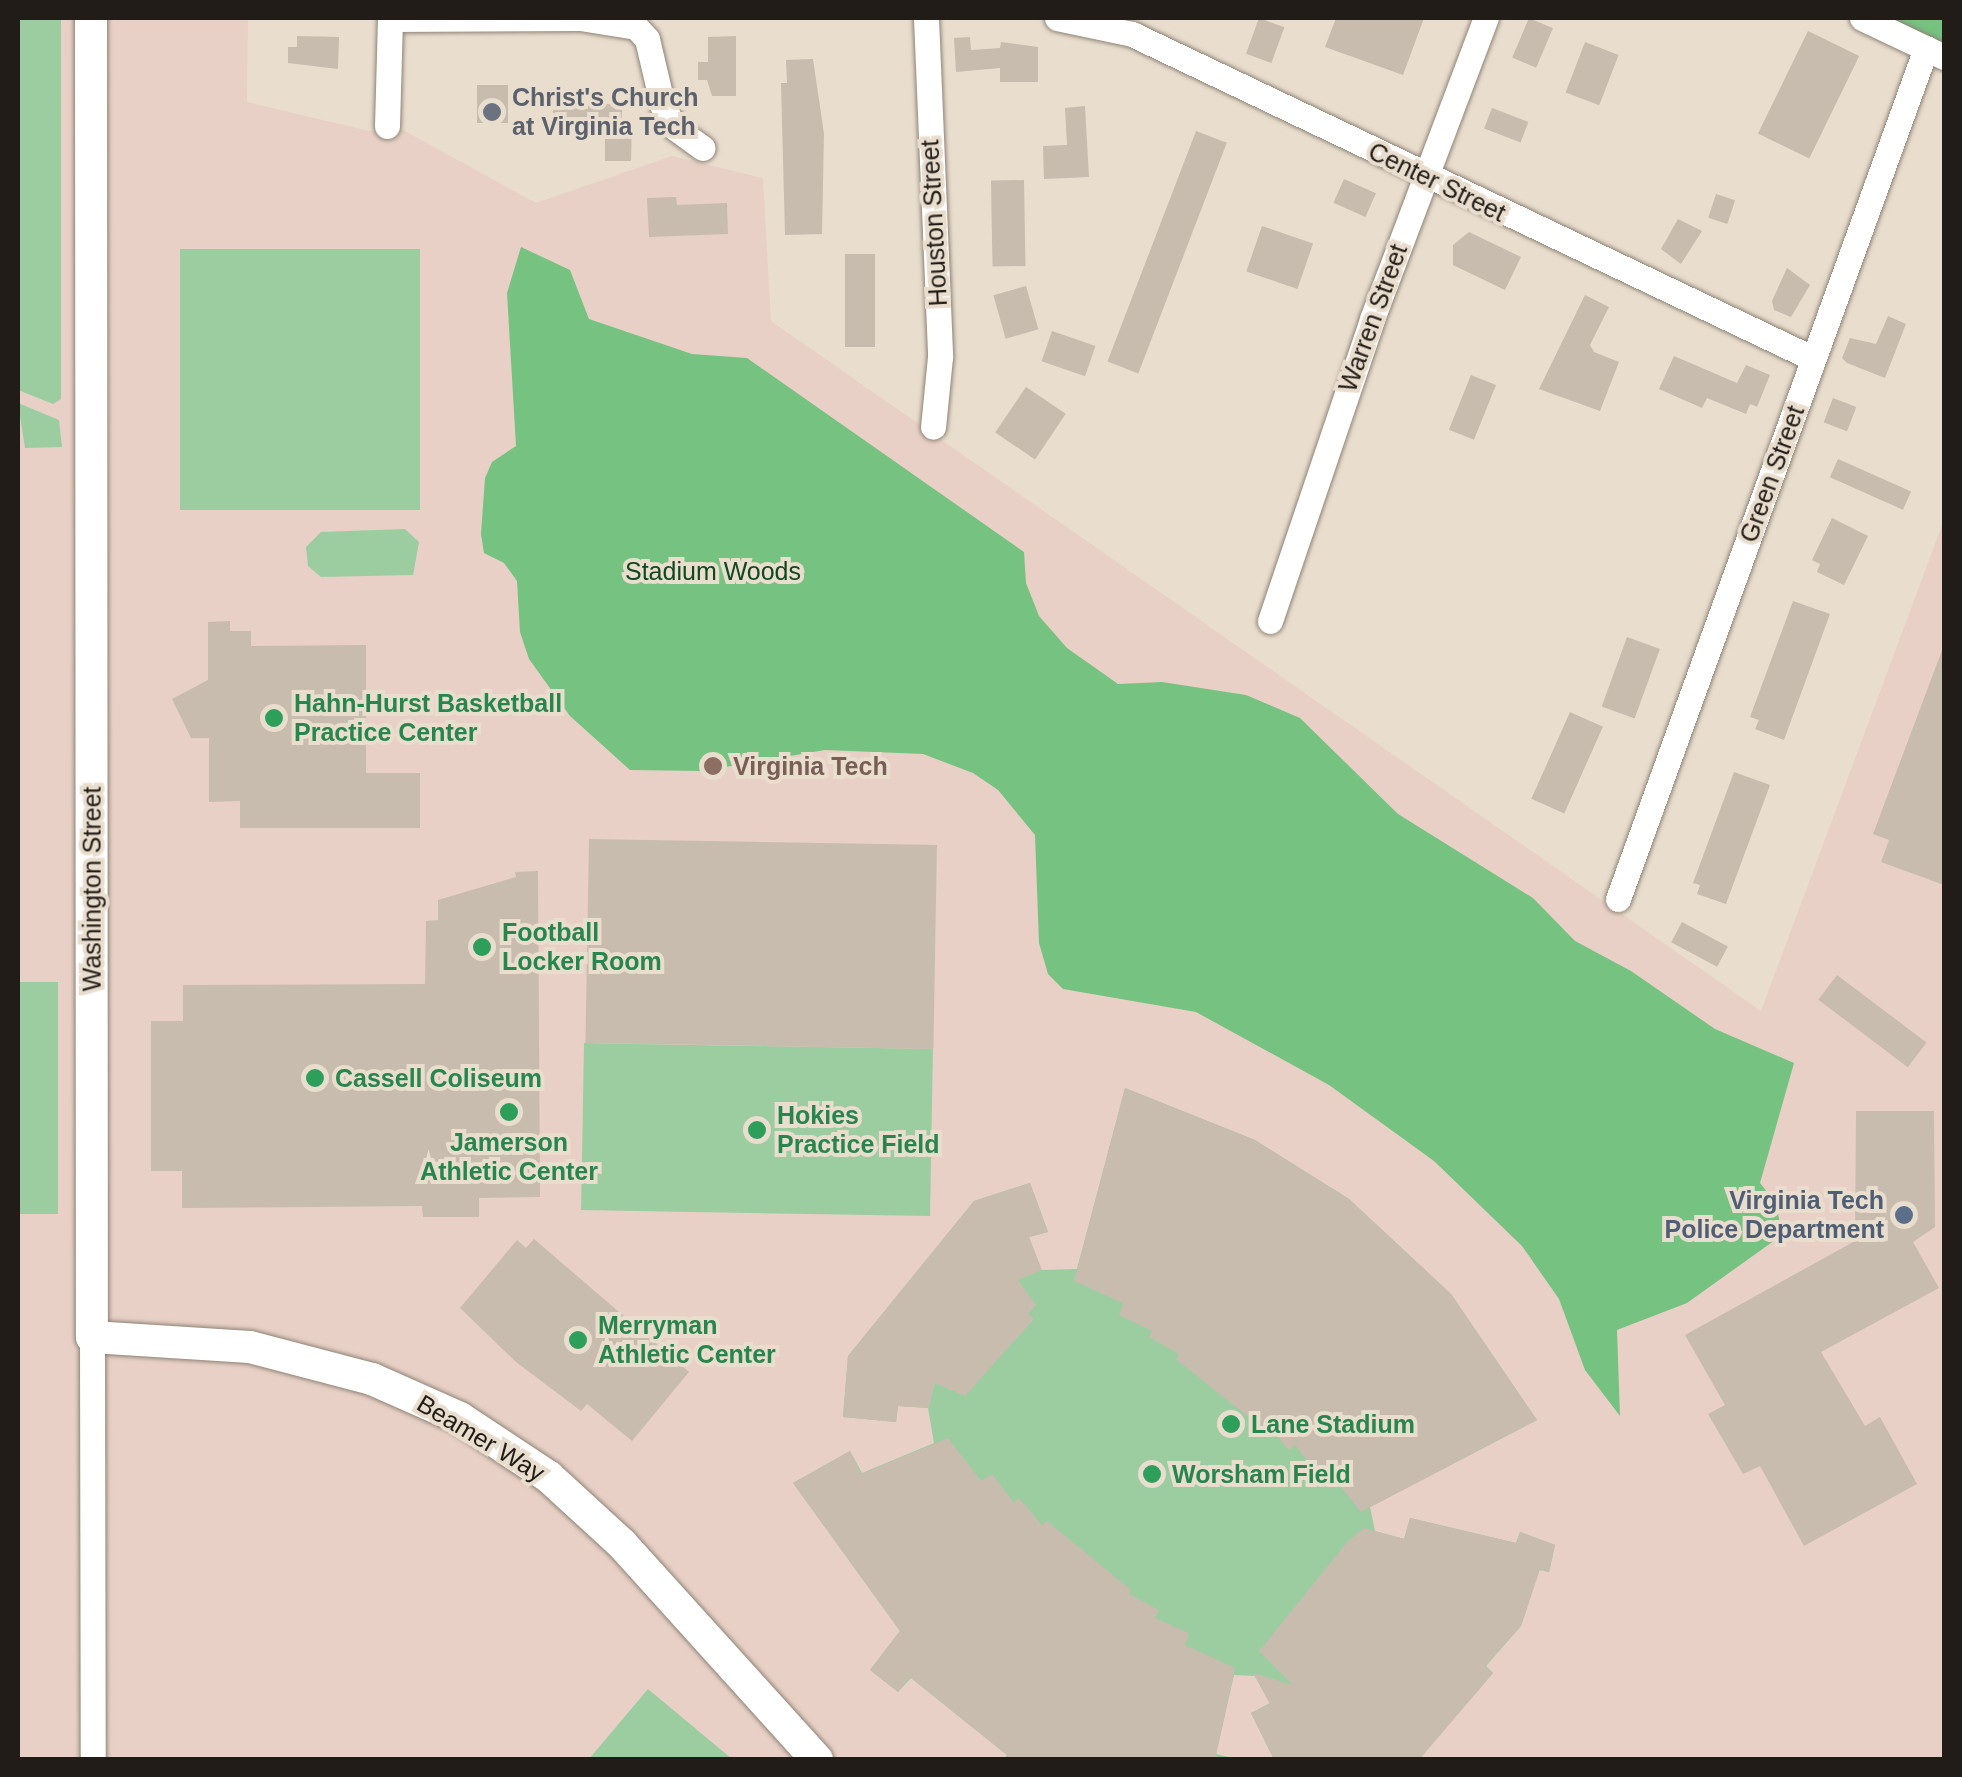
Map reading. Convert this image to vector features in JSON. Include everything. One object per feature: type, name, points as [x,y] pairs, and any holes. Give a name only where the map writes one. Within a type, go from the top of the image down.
[{"type":"main road","name":"Washington Street","points":[[91,18],[92,1337]]},
{"type":"main road","name":"Beamer Way","points":[[92,1337],[250,1347],[372,1379],[460,1418],[549,1477],[622,1544],[817,1760]]},
{"type":"street","points":[[388,126],[390,18],[580,18],[636,27],[647,39],[663,106],[675,128],[704,148]]},
{"type":"street","name":"Houston Street","points":[[926,18],[940,357],[933,427]]},
{"type":"street","name":"Center Street","points":[[1057,18],[1132,34],[1814,359]]},
{"type":"street","name":"Warren Street","points":[[1270,621],[1424,176],[1486,18]]},
{"type":"street","points":[[1862,18],[1936,53]]},
{"type":"street","name":"Green Street","points":[[1618,899],[1814,359],[1936,53]]},
{"type":"street","name":"Washington Street","points":[[92,1337],[93,1760]]},
{"type":"shaded area","name":"Virginia Tech","points":[[18,18],[248,18],[247,102],[369,131],[403,130],[536,203],[672,156],[763,178],[771,321],[1761,1011],[1944,520],[1944,1759],[18,1759]]},
{"type":"green space","points":[[18,18],[61,18],[61,399],[53,404],[18,390]]},
{"type":"green space","points":[[1889,18],[1944,18],[1944,44]]},
{"type":"green space","name":"Stadium Woods","points":[[521,247],[570,270],[589,319],[692,354],[747,358],[1024,552],[1026,583],[1039,616],[1067,648],[1118,684],[1162,682],[1246,695],[1300,718],[1398,814],[1533,898],[1575,941],[1631,971],[1715,1029],[1794,1063],[1760,1183],[1776,1203],[1782,1235],[1687,1303],[1617,1330],[1620,1416],[1585,1370],[1559,1299],[1522,1246],[1434,1161],[1329,1085],[1196,1012],[1063,989],[1048,974],[1039,943],[1035,835],[998,790],[973,773],[923,754],[825,750],[702,771],[630,770],[570,716],[529,659],[520,632],[517,581],[504,563],[484,553],[481,534],[485,478],[492,462],[516,446],[507,293]]},
{"type":"green space","points":[[180,249],[420,249],[420,510],[180,510]]},
{"type":"green space","points":[[18,403],[59,420],[62,447],[25,448]]},
{"type":"green space","points":[[405,529],[419,542],[413,575],[321,577],[308,566],[306,547],[321,532]]},
{"type":"green space","points":[[18,982],[58,982],[58,1214],[18,1214]]},
{"type":"green space","name":"Hokies Practice Field","points":[[584,1043],[933,1049],[930,1216],[581,1210]]},
{"type":"green space","name":"Lane Stadium","points":[[1125,1088],[1255,1140],[1349,1199],[1451,1294],[1537,1420],[1370,1507],[1375,1531],[1404,1539],[1410,1518],[1516,1543],[1520,1532],[1555,1545],[1549,1572],[1539,1570],[1521,1626],[1486,1666],[1493,1673],[1419,1759],[1274,1759],[1251,1713],[1270,1703],[1255,1676],[1234,1675],[1216,1754],[1237,1759],[1004,1759],[1007,1755],[911,1678],[898,1692],[870,1670],[900,1631],[793,1483],[850,1451],[862,1473],[934,1443],[928,1408],[898,1406],[896,1422],[843,1417],[848,1356],[974,1201],[1030,1183],[1048,1232],[1029,1237],[1041,1270],[1077,1269]]},
{"type":"green space","points":[[648,1689],[732,1759],[589,1759]]},
{"type":"building","points":[[1259,18],[1284,27],[1271,63],[1246,54]]},
{"type":"building","points":[[1336,18],[1424,18],[1403,75],[1325,47]]},
{"type":"building","points":[[1529,18],[1553,28],[1536,68],[1512,58]]},
{"type":"building","points":[[1808,31],[1859,56],[1809,158],[1758,133]]},
{"type":"building","points":[[297,36],[339,37],[338,69],[288,63],[288,47],[297,47]]},
{"type":"building","points":[[736,36],[736,96],[712,96],[707,80],[698,80],[698,62],[708,62],[708,37]]},
{"type":"building","points":[[970,37],[971,50],[1000,48],[1001,42],[1038,47],[1038,82],[1000,82],[1000,68],[956,72],[954,38]]},
{"type":"building","points":[[1585,42],[1619,55],[1599,105],[1566,92]]},
{"type":"building","points":[[813,59],[824,134],[822,234],[785,235],[781,83],[787,83],[786,60]]},
{"type":"building","name":"Christ's Church at Virginia Tech","points":[[477,85],[508,85],[508,123],[477,123]]},
{"type":"building","points":[[622,104],[622,120],[632,121],[631,161],[605,161],[605,134],[553,134],[553,107]]},
{"type":"building","points":[[1085,106],[1089,177],[1044,179],[1043,146],[1067,145],[1065,108]]},
{"type":"building","points":[[1492,108],[1528,122],[1521,143],[1484,129]]},
{"type":"building","points":[[1196,131],[1227,143],[1138,373],[1107,362]]},
{"type":"building","points":[[1344,179],[1376,193],[1365,217],[1333,203]]},
{"type":"building","points":[[1024,180],[1026,266],[993,267],[991,181]]},
{"type":"building","points":[[1716,194],[1735,200],[1727,224],[1708,218]]},
{"type":"building","points":[[676,197],[677,205],[727,203],[728,234],[649,237],[647,198]]},
{"type":"building","points":[[1678,219],[1702,231],[1681,264],[1661,249]]},
{"type":"building","points":[[1262,226],[1313,244],[1297,289],[1246,271]]},
{"type":"building","points":[[1469,232],[1521,257],[1505,290],[1453,265],[1453,245]]},
{"type":"building","points":[[845,254],[875,254],[875,347],[845,347]]},
{"type":"building","points":[[1787,268],[1810,285],[1791,317],[1774,310],[1772,301]]},
{"type":"building","points":[[1026,286],[1038,329],[1006,339],[993,295]]},
{"type":"building","points":[[1585,295],[1609,307],[1590,345],[1594,352],[1619,362],[1600,411],[1539,389]]},
{"type":"building","points":[[1888,316],[1906,324],[1885,378],[1847,363],[1842,358],[1850,338],[1876,344]]},
{"type":"building","points":[[1052,331],[1095,346],[1085,376],[1042,361]]},
{"type":"building","points":[[1674,356],[1737,383],[1746,365],[1770,375],[1757,407],[1750,404],[1746,414],[1707,398],[1702,408],[1659,389]]},
{"type":"building","points":[[1471,375],[1496,385],[1474,440],[1449,430]]},
{"type":"building","points":[[1026,387],[1066,414],[1035,459],[995,433]]},
{"type":"building","points":[[1833,398],[1856,407],[1847,431],[1824,422]]},
{"type":"building","points":[[1838,459],[1911,492],[1903,510],[1830,477]]},
{"type":"building","points":[[1832,518],[1868,536],[1844,585],[1817,572],[1820,564],[1812,560]]},
{"type":"building","points":[[1793,601],[1830,614],[1784,740],[1755,729],[1759,720],[1750,717]]},
{"type":"building","name":"Hahn-Hurst Basketball Practice Center","points":[[230,621],[230,631],[251,631],[251,646],[366,645],[366,773],[420,773],[420,828],[240,828],[240,801],[209,802],[209,738],[191,738],[172,699],[208,680],[208,622]]},
{"type":"building","points":[[1627,637],[1660,649],[1635,719],[1602,707]]},
{"type":"building","points":[[1944,645],[1944,885],[1881,862],[1889,840],[1873,834]]},
{"type":"building","points":[[1570,712],[1603,727],[1564,813],[1531,799]]},
{"type":"building","points":[[1734,772],[1770,785],[1726,904],[1697,894],[1700,885],[1693,883]]},
{"type":"building","points":[[589,839],[937,845],[933,1049],[585,1043]]},
{"type":"building","name":"Cassell Coliseum","points":[[538,871],[540,1197],[479,1198],[479,1217],[423,1217],[422,1206],[182,1208],[182,1171],[151,1171],[151,1021],[183,1021],[183,985],[425,984],[426,921],[438,920],[438,900],[516,877],[515,872]]},
{"type":"building","points":[[1682,922],[1728,946],[1717,967],[1671,942]]},
{"type":"building","points":[[1837,975],[1926,1042],[1908,1067],[1818,1000]]},
{"type":"building","points":[[1125,1088],[1255,1140],[1349,1199],[1451,1294],[1537,1420],[1361,1512],[1326,1468],[1317,1473],[1295,1445],[1289,1450],[1266,1424],[1262,1428],[1176,1359],[1179,1354],[1149,1337],[1152,1331],[1119,1315],[1123,1303],[1074,1281]]},
{"type":"building","points":[[1856,1111],[1934,1111],[1935,1227],[1913,1242],[1939,1288],[1821,1352],[1865,1426],[1880,1417],[1917,1484],[1804,1546],[1760,1466],[1743,1474],[1708,1414],[1725,1405],[1685,1335],[1855,1241]]},
{"type":"building","points":[[1030,1183],[1048,1232],[1029,1237],[1042,1270],[1018,1280],[1036,1305],[1028,1314],[1034,1319],[965,1396],[935,1383],[929,1408],[898,1406],[896,1422],[843,1417],[848,1356],[974,1201]]},
{"type":"building","name":"Merryman Athletic Center","points":[[534,1239],[689,1372],[632,1441],[587,1404],[581,1411],[516,1362],[460,1308],[517,1240],[526,1248]]},
{"type":"building","points":[[948,1438],[981,1481],[992,1474],[1014,1503],[1019,1498],[1042,1525],[1047,1521],[1131,1590],[1129,1594],[1159,1610],[1155,1618],[1189,1633],[1185,1645],[1235,1668],[1215,1760],[1013,1760],[910,1677],[898,1692],[870,1670],[900,1631],[793,1483],[850,1451],[861,1474]]},
{"type":"building","points":[[1410,1518],[1516,1543],[1520,1532],[1555,1545],[1549,1572],[1540,1569],[1521,1626],[1485,1666],[1493,1673],[1419,1760],[1274,1760],[1251,1713],[1270,1704],[1253,1673],[1293,1685],[1259,1651],[1348,1541],[1364,1528],[1404,1539]]},
{"type":"place","name":"Christ's Church at Virginia Tech","points":[[492,112]]},
{"type":"place","name":"Hahn-Hurst Basketball Practice Center","points":[[274,718]]},
{"type":"place","name":"Virginia Tech","points":[[713,766]]},
{"type":"place","name":"Football Locker Room","points":[[482,947]]},
{"type":"place","name":"Cassell Coliseum","points":[[315,1078]]},
{"type":"place","name":"Jamerson Athletic Center","points":[[509,1112]]},
{"type":"place","name":"Hokies Practice Field","points":[[757,1130]]},
{"type":"place","name":"Virginia Tech Police Department","points":[[1904,1215]]},
{"type":"place","name":"Merryman Athletic Center","points":[[578,1340]]},
{"type":"place","name":"Lane Stadium","points":[[1231,1424]]},
{"type":"place","name":"Worsham Field","points":[[1152,1474]]}]
